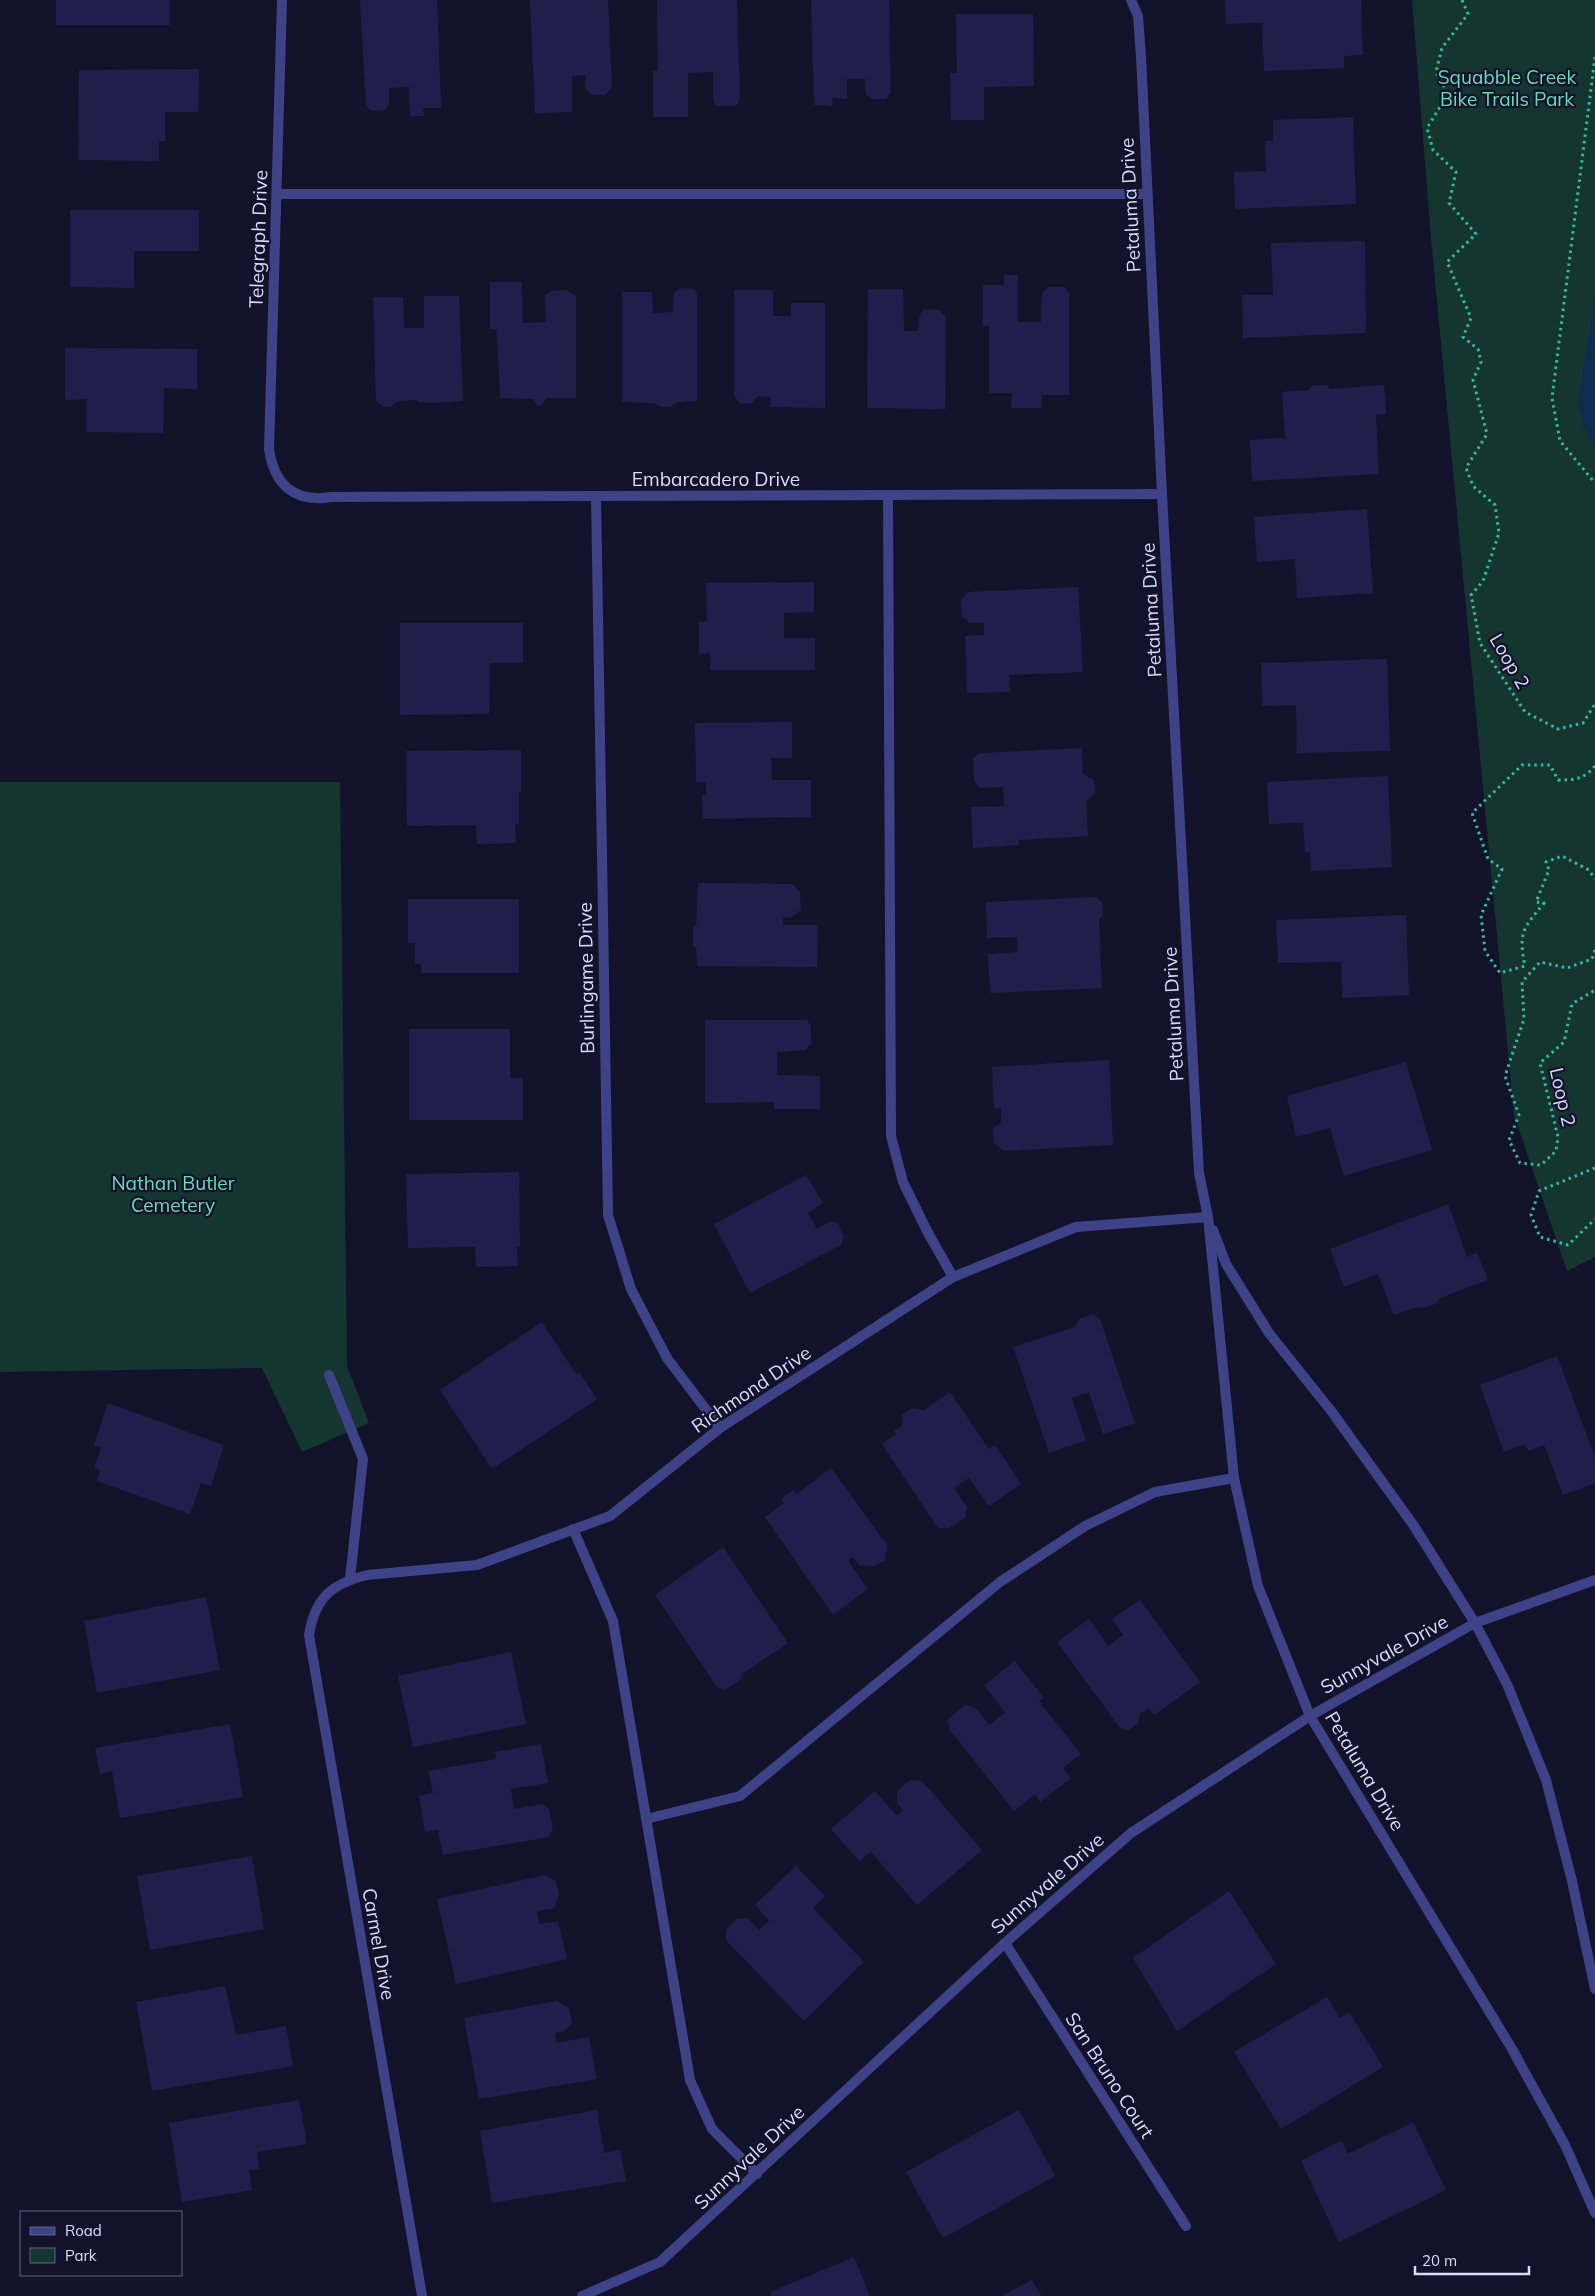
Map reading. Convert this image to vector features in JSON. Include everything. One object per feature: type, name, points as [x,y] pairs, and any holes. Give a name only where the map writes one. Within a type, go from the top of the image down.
[{"type":"street","name":"Telegraph Drive","points":[[277,478],[271,464],[269,449],[282,0]]},
{"type":"street","name":"Petaluma Drive","points":[[1131,0],[1138,16],[1139,26],[1199,1173],[1208,1218],[1234,1478],[1258,1586],[1310,1716],[1512,2049],[1565,2145],[1595,2213]]},
{"type":"street","points":[[277,194],[1147,194]]},
{"type":"street","name":"Embarcadero Drive","points":[[277,478],[288,489],[301,497],[317,500],[332,497],[1162,494]]},
{"type":"street","points":[[888,495],[891,1136],[903,1182],[927,1231],[953,1277]]},
{"type":"street","name":"Burlingame Drive","points":[[596,497],[608,1215],[631,1289],[667,1358],[720,1428]]},
{"type":"street","name":"Petaluma Drive","points":[[1208,1218],[1226,1264],[1269,1333],[1332,1412],[1414,1526],[1475,1623],[1507,1684],[1546,1780],[1572,1881],[1595,1989]]},
{"type":"street","name":"Richmond Drive","points":[[321,1601],[334,1588],[350,1579],[367,1575],[477,1565],[610,1516],[720,1428],[953,1277],[1076,1227],[1208,1218]]},
{"type":"street","points":[[329,1375],[363,1459],[350,1579]]},
{"type":"street","points":[[646,1819],[740,1796],[1000,1582],[1085,1526],[1154,1492],[1234,1478]]},
{"type":"street","points":[[573,1529],[613,1621],[690,2080],[712,2129],[757,2174]]},
{"type":"street","name":"Sunnyvale Drive","points":[[582,2296],[660,2262],[1005,1943],[1131,1833],[1310,1716],[1475,1623],[1595,1580]]},
{"type":"street","name":"Carmel Drive","points":[[321,1601],[312,1617],[309,1635],[422,2296]]},
{"type":"street","name":"San Bruno Court","points":[[1005,1943],[1186,2226]]},
{"type":"path","name":"Loop 2","points":[[1462,0],[1468,14],[1442,48],[1436,72],[1448,94],[1427,128],[1433,150],[1456,172],[1449,203],[1476,234],[1447,262],[1471,318],[1463,337],[1478,349],[1481,362],[1474,380],[1487,434],[1466,468],[1473,486],[1495,505],[1498,533],[1483,581],[1471,595],[1480,642],[1525,712],[1558,729],[1583,723],[1595,704]]},
{"type":"path","points":[[1595,57],[1552,398],[1560,441],[1595,482]]},
{"type":"path","points":[[1595,766],[1587,776],[1571,780],[1558,780],[1550,765],[1522,765],[1472,813],[1488,860],[1502,869],[1481,915],[1485,951],[1500,973],[1525,966],[1521,944],[1525,926],[1544,903],[1536,902],[1549,870],[1546,862],[1562,856],[1589,870],[1595,879]]},
{"type":"path","name":"Loop 2","points":[[1595,950],[1592,959],[1567,968],[1540,962],[1522,982],[1524,1019],[1505,1076],[1519,1115],[1509,1140],[1520,1163],[1541,1165],[1556,1151],[1558,1137],[1540,1063],[1564,1042],[1572,1004],[1595,990]]},
{"type":"path","points":[[1595,1168],[1539,1192],[1531,1215],[1540,1237],[1568,1245],[1595,1219]]},
{"type":"green space","name":"Squabble Creek Bike Trails Park","points":[[1412,0],[1595,0],[1595,1257],[1567,1271],[1514,1115],[1431,238]]},
{"type":"green space","name":"Nathan Butler Cemetery","points":[[0,782],[340,782],[347,1366],[369,1423],[302,1452],[262,1368],[0,1372]]},
{"type":"water","points":[[1595,299],[1595,448],[1583,426],[1578,402]]},
{"type":"building","points":[[56,0],[170,0],[170,25],[56,25]]},
{"type":"building","points":[[360,0],[437,0],[441,108],[423,108],[424,116],[410,116],[409,87],[389,88],[389,104],[385,110],[372,111],[366,106]]},
{"type":"building","points":[[530,0],[608,0],[612,87],[605,95],[592,95],[585,88],[586,75],[572,76],[572,112],[535,113]]},
{"type":"building","points":[[657,0],[737,0],[740,99],[736,106],[717,106],[713,100],[713,72],[688,73],[688,117],[653,117],[653,71],[658,71]]},
{"type":"building","points":[[811,0],[889,0],[891,92],[886,99],[873,99],[866,94],[865,79],[847,79],[847,99],[832,98],[833,106],[814,105]]},
{"type":"building","points":[[1225,0],[1361,0],[1363,55],[1344,56],[1344,68],[1264,71],[1262,23],[1226,24]]},
{"type":"building","points":[[956,14],[1033,14],[1034,86],[984,87],[984,120],[951,120],[950,73],[957,73]]},
{"type":"building","points":[[199,69],[198,112],[165,112],[165,141],[159,141],[159,161],[78,160],[79,70]]},
{"type":"building","points":[[1353,117],[1356,204],[1235,209],[1234,172],[1266,171],[1265,141],[1273,141],[1273,120]]},
{"type":"building","points":[[70,210],[199,210],[199,251],[134,251],[134,288],[70,287]]},
{"type":"building","points":[[1365,241],[1366,333],[1243,338],[1242,295],[1273,295],[1271,243]]},
{"type":"building","points":[[1004,275],[1018,275],[1018,322],[1041,322],[1042,293],[1048,287],[1065,287],[1069,293],[1069,395],[1042,395],[1042,408],[1011,408],[1012,393],[989,393],[989,326],[983,326],[983,285],[1004,285]]},
{"type":"building","points":[[490,282],[522,282],[523,323],[546,322],[545,295],[551,291],[566,290],[576,296],[576,398],[547,398],[541,406],[537,405],[533,399],[500,398],[497,329],[490,329]]},
{"type":"building","points":[[680,288],[694,289],[697,294],[697,401],[678,402],[670,407],[661,407],[654,403],[622,402],[622,292],[652,292],[653,313],[673,312],[674,293]]},
{"type":"building","points":[[868,289],[903,289],[904,331],[918,331],[919,318],[924,309],[938,310],[946,317],[945,409],[867,408]]},
{"type":"building","points":[[734,290],[773,290],[773,316],[791,316],[791,303],[825,303],[825,408],[771,407],[770,397],[758,396],[752,403],[741,404],[734,396]]},
{"type":"building","points":[[424,296],[459,296],[463,401],[433,403],[417,402],[417,400],[398,401],[391,407],[383,407],[376,401],[373,297],[403,297],[404,328],[424,328]]},
{"type":"building","points":[[65,348],[197,349],[197,389],[164,388],[163,433],[86,432],[86,399],[65,400]]},
{"type":"building","points":[[1313,385],[1326,385],[1330,389],[1384,385],[1386,414],[1376,415],[1379,474],[1252,481],[1250,440],[1285,438],[1282,392],[1309,390]]},
{"type":"building","points":[[1367,509],[1373,593],[1297,598],[1295,559],[1257,562],[1254,517]]},
{"type":"building","points":[[814,582],[814,612],[784,613],[784,638],[815,638],[815,670],[710,670],[710,653],[699,654],[699,622],[707,622],[706,583]]},
{"type":"building","points":[[1078,587],[1083,672],[1009,675],[1010,692],[967,693],[965,636],[984,635],[984,623],[970,623],[962,616],[961,600],[968,592]]},
{"type":"building","points":[[400,623],[523,623],[523,663],[490,663],[489,714],[400,715]]},
{"type":"building","points":[[1387,659],[1390,751],[1297,753],[1296,705],[1262,706],[1261,663]]},
{"type":"building","points":[[792,722],[792,758],[771,758],[772,780],[811,780],[811,817],[703,819],[702,795],[706,795],[706,782],[696,782],[695,723]]},
{"type":"building","points":[[1082,748],[1083,774],[1094,780],[1095,794],[1086,802],[1088,836],[1019,840],[1019,845],[973,848],[971,807],[1004,806],[1003,787],[980,788],[974,781],[973,758],[980,753]]},
{"type":"building","points":[[521,750],[521,792],[519,792],[519,824],[515,824],[516,843],[477,844],[476,825],[407,826],[406,751]]},
{"type":"building","points":[[1388,776],[1392,867],[1311,871],[1310,852],[1305,853],[1303,823],[1269,824],[1267,782]]},
{"type":"building","points":[[698,883],[792,884],[800,892],[801,910],[790,918],[783,917],[783,925],[818,925],[817,967],[697,966],[696,947],[693,947],[693,926],[696,926]]},
{"type":"building","points":[[1096,897],[1102,902],[1103,915],[1099,920],[1102,988],[990,993],[988,954],[1018,952],[1017,937],[987,938],[986,902]]},
{"type":"building","points":[[408,899],[519,899],[519,973],[421,973],[421,964],[415,964],[415,943],[408,943]]},
{"type":"building","points":[[1406,915],[1409,995],[1342,998],[1341,962],[1278,963],[1276,920]]},
{"type":"building","points":[[705,1020],[807,1020],[811,1026],[811,1044],[806,1050],[777,1052],[777,1075],[820,1076],[820,1109],[774,1109],[774,1102],[705,1103]]},
{"type":"building","points":[[409,1029],[510,1029],[510,1078],[523,1078],[523,1120],[409,1120]]},
{"type":"building","points":[[1109,1060],[1113,1145],[1004,1151],[994,1143],[993,1128],[1001,1123],[1001,1108],[994,1108],[992,1067]]},
{"type":"building","points":[[1406,1062],[1432,1150],[1344,1176],[1330,1128],[1296,1137],[1287,1096]]},
{"type":"building","points":[[519,1172],[520,1247],[517,1247],[518,1266],[476,1267],[475,1247],[408,1248],[406,1174]]},
{"type":"building","points":[[806,1175],[823,1203],[808,1213],[817,1229],[829,1222],[838,1223],[844,1237],[841,1245],[750,1293],[714,1224]]},
{"type":"building","points":[[1448,1204],[1467,1257],[1477,1253],[1488,1280],[1440,1298],[1437,1303],[1424,1308],[1417,1307],[1394,1315],[1378,1274],[1344,1287],[1330,1249]]},
{"type":"building","points":[[1093,1314],[1100,1319],[1135,1423],[1103,1434],[1089,1392],[1072,1398],[1086,1440],[1049,1453],[1013,1347],[1075,1327],[1079,1319]]},
{"type":"building","points":[[542,1322],[576,1374],[579,1372],[597,1399],[492,1469],[440,1390]]},
{"type":"building","points":[[1557,1356],[1595,1457],[1595,1483],[1563,1495],[1544,1445],[1528,1451],[1525,1444],[1504,1452],[1480,1385]]},
{"type":"building","points":[[950,1392],[989,1449],[995,1445],[1021,1484],[989,1506],[969,1478],[954,1488],[967,1507],[965,1518],[949,1528],[938,1528],[882,1444],[896,1434],[894,1431],[902,1426],[902,1415],[911,1408],[924,1410]]},
{"type":"building","points":[[108,1403],[224,1445],[211,1486],[201,1483],[190,1514],[97,1481],[100,1470],[94,1467],[101,1448],[94,1445]]},
{"type":"building","points":[[831,1468],[887,1545],[885,1560],[874,1566],[859,1565],[853,1557],[848,1561],[868,1589],[833,1615],[765,1517],[784,1503],[781,1499],[793,1490],[797,1494]]},
{"type":"building","points":[[723,1547],[788,1643],[742,1674],[741,1679],[726,1690],[717,1687],[655,1595]]},
{"type":"building","points":[[206,1597],[220,1670],[97,1693],[84,1621]]},
{"type":"building","points":[[1140,1600],[1200,1682],[1154,1715],[1149,1708],[1140,1714],[1138,1723],[1129,1730],[1120,1728],[1057,1642],[1089,1619],[1108,1646],[1123,1635],[1112,1619]]},
{"type":"building","points":[[511,1652],[526,1724],[413,1747],[398,1676]]},
{"type":"building","points":[[1015,1661],[1044,1698],[1039,1701],[1081,1754],[1063,1768],[1071,1778],[1040,1802],[1035,1794],[1014,1811],[950,1730],[948,1719],[965,1705],[976,1708],[989,1725],[1005,1713],[984,1685]]},
{"type":"building","points":[[230,1724],[243,1797],[120,1818],[112,1771],[100,1774],[95,1748]]},
{"type":"building","points":[[541,1744],[548,1783],[511,1789],[514,1809],[542,1804],[549,1809],[553,1829],[549,1837],[443,1855],[438,1830],[425,1832],[419,1796],[433,1793],[428,1771],[496,1759],[495,1752]]},
{"type":"building","points":[[910,1780],[922,1781],[982,1850],[917,1905],[871,1852],[859,1861],[831,1829],[875,1791],[897,1816],[903,1810],[897,1803],[897,1791]]},
{"type":"building","points":[[252,1856],[264,1929],[150,1950],[137,1876]]},
{"type":"building","points":[[796,1866],[825,1896],[813,1908],[864,1962],[804,2021],[726,1940],[726,1930],[737,1919],[748,1918],[759,1930],[769,1921],[755,1905]]},
{"type":"building","points":[[545,1875],[556,1881],[559,1894],[555,1908],[537,1911],[540,1924],[558,1921],[567,1959],[456,1984],[437,1899]]},
{"type":"building","points":[[1229,1891],[1276,1964],[1177,2031],[1133,1958]]},
{"type":"building","points":[[225,1986],[236,2035],[286,2026],[293,2066],[152,2091],[136,2002]]},
{"type":"building","points":[[1327,1997],[1340,2018],[1349,2012],[1383,2067],[1281,2129],[1234,2052]]},
{"type":"building","points":[[557,2001],[569,2008],[572,2023],[565,2031],[555,2033],[556,2043],[589,2037],[597,2079],[479,2099],[464,2018]]},
{"type":"building","points":[[299,2100],[307,2144],[257,2152],[259,2169],[249,2170],[252,2190],[182,2202],[169,2123]]},
{"type":"building","points":[[597,2110],[604,2153],[620,2150],[626,2181],[492,2203],[480,2131]]},
{"type":"building","points":[[1019,2110],[1055,2176],[943,2238],[906,2172]]},
{"type":"building","points":[[1413,2122],[1446,2190],[1339,2242],[1301,2161],[1341,2141],[1348,2154]]},
{"type":"building","points":[[854,2257],[870,2296],[772,2296],[770,2292]]},
{"type":"building","points":[[1032,2280],[1041,2296],[1001,2296]]}]
